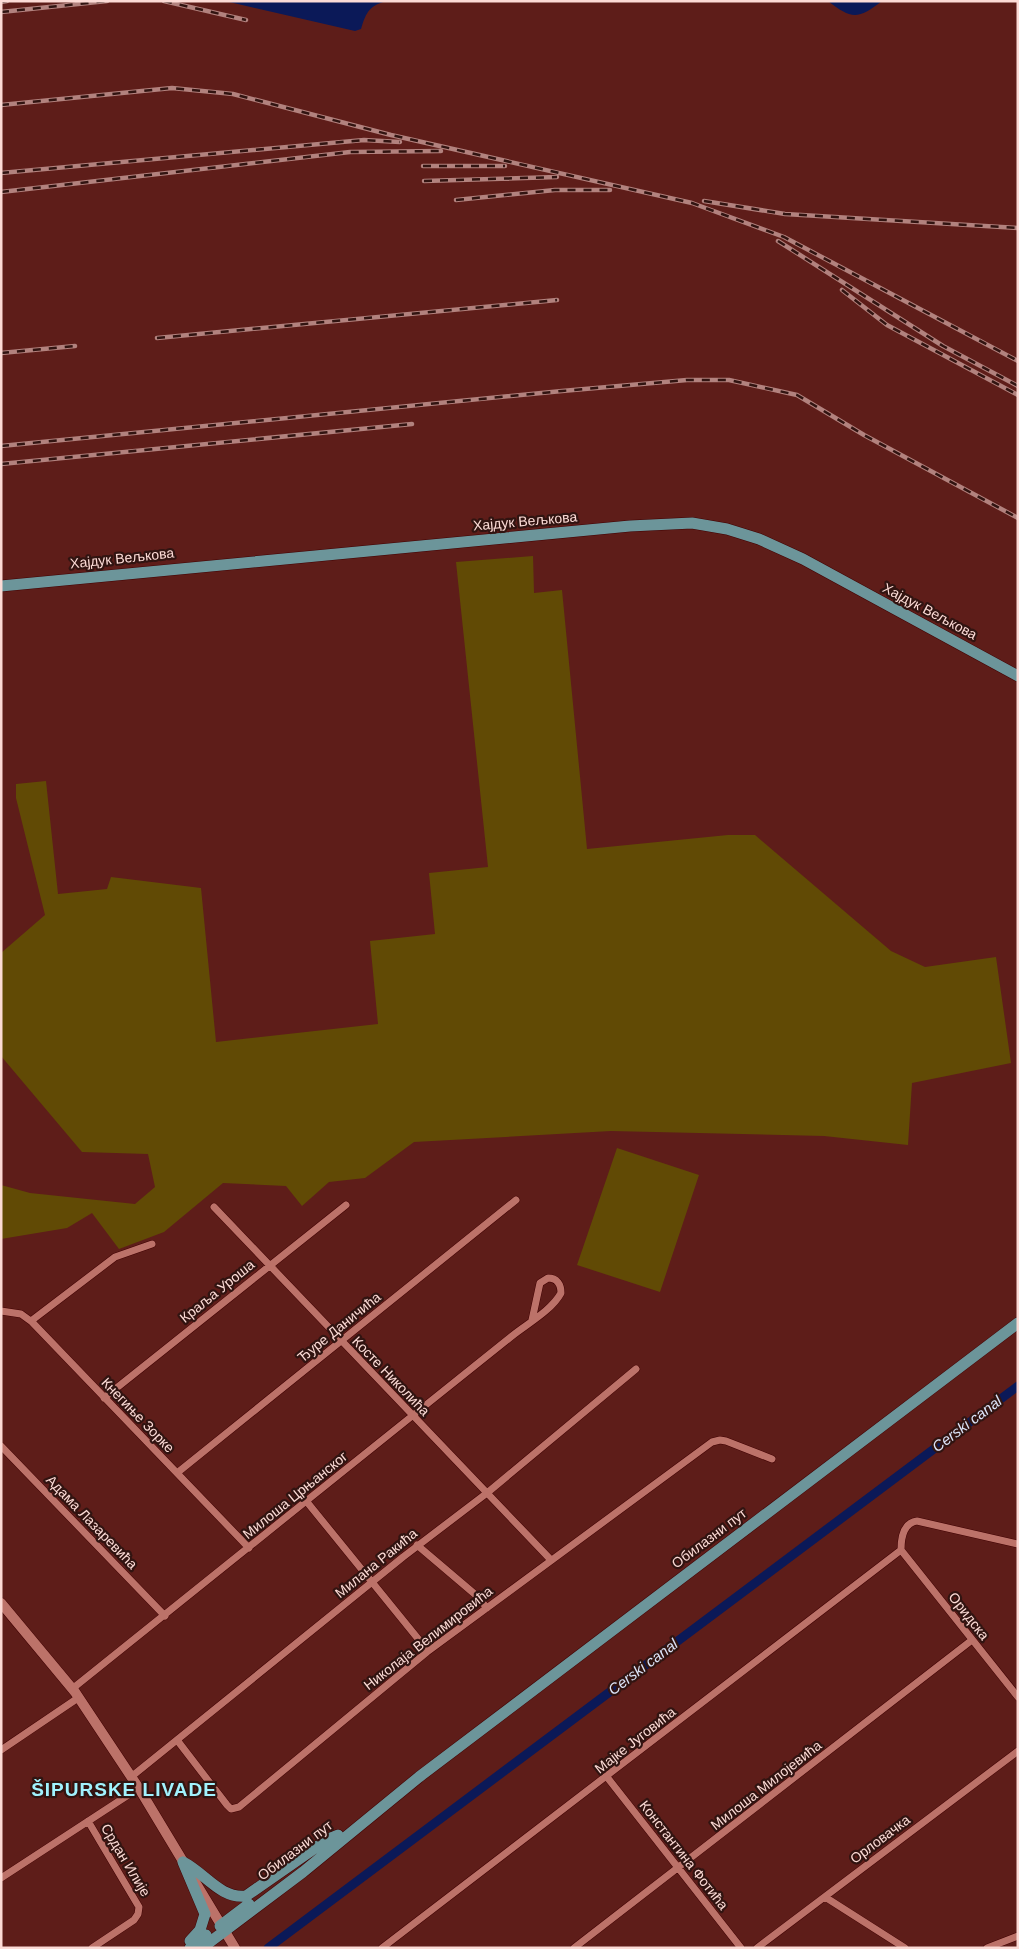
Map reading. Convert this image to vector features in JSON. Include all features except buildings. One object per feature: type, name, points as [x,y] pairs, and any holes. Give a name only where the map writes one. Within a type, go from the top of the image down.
[{"type":"main road","name":"Хајдук Вељкова","points":[[1,586],[630,526],[692,524],[738,532],[789,552],[1018,676]]},
{"type":"main road","name":"Обилазни пут","points":[[190,1948],[224,1927],[303,1872],[419,1778],[1018,1323]]},
{"type":"main road","name":"Обилазни пут","points":[[202,1948],[224,1927],[338,1835],[419,1778]]},
{"type":"main road","points":[[183,1862],[196,1868],[224,1893],[234,1897],[246,1896],[258,1890],[328,1838],[338,1835]]},
{"type":"main road","points":[[183,1862],[205,1914],[200,1930],[183,1948]]},
{"type":"street","name":"Ђуре Даничића","points":[[177,1473],[516,1200]]},
{"type":"street","name":"Краља Уроша","points":[[104,1398],[268,1265],[346,1205]]},
{"type":"street","name":"Косте Николића","points":[[214,1207],[551,1560]]},
{"type":"street","points":[[32,1321],[115,1257],[152,1244]]},
{"type":"street","name":"Милоша Црњанског","points":[[1,1750],[75,1694],[165,1616],[532,1320],[559,1296],[561,1287],[555,1280],[548,1278],[540,1283],[532,1320]]},
{"type":"street","name":"Кнегиње Зорке","points":[[1,1311],[21,1314],[32,1321],[249,1548]]},
{"type":"street","name":"Милана Ракића","points":[[131,1777],[418,1545],[487,1493],[636,1369]]},
{"type":"street","name":"Николаја Велимировића","points":[[177,1740],[227,1805],[235,1809],[256,1795],[428,1651],[716,1440],[726,1441],[772,1459]]},
{"type":"street","name":"Адама Лазаревића","points":[[1,1446],[165,1616]]},
{"type":"street","points":[[306,1502],[428,1651]]},
{"type":"street","points":[[901,1550],[903,1532],[910,1522],[917,1521],[1018,1544]]},
{"type":"street","points":[[418,1545],[477,1596],[487,1608]]},
{"type":"street","name":"Оридска","points":[[901,1550],[1018,1697]]},
{"type":"street","name":"Мајке Југовића","points":[[382,1948],[901,1550]]},
{"type":"street","points":[[1,1603],[75,1694],[139,1788],[235,1948]]},
{"type":"street","name":"Милоша Милојевића","points":[[574,1948],[679,1869],[972,1640]]},
{"type":"street","name":"Орловачка","points":[[757,1948],[1018,1751]]},
{"type":"street","name":"Константина Фотића","points":[[607,1777],[741,1948]]},
{"type":"street","points":[[1,1878],[139,1788]]},
{"type":"street","name":"Срдан Илије","points":[[88,1821],[139,1907],[138,1914],[134,1920],[92,1948]]},
{"type":"street","points":[[825,1897],[906,1948]]},
{"type":"street","points":[[987,1948],[1018,1936]]},
{"type":"shaded area","points":[[225,1],[389,1],[373,7],[367,13],[361,29],[355,31]]},
{"type":"shaded area","points":[[828,1],[882,1],[867,12],[855,15],[843,11]]},
{"type":"shaded area","points":[[533,556],[534,593],[562,590],[587,849],[728,835],[755,835],[891,951],[925,967],[996,957],[1011,1063],[912,1083],[908,1145],[824,1136],[611,1131],[414,1142],[365,1178],[329,1182],[302,1206],[286,1186],[223,1183],[164,1232],[119,1249],[92,1213],[67,1228],[1,1239],[1,1185],[30,1193],[135,1204],[155,1187],[148,1154],[82,1152],[1,1056],[1,953],[45,915],[16,798],[16,784],[46,781],[58,894],[107,889],[111,877],[201,888],[216,1042],[378,1024],[370,941],[435,934],[429,873],[488,867],[456,562]]},
{"type":"shaded area","points":[[617,1148],[699,1175],[660,1292],[577,1265]]},
{"type":"waterway","name":"Cerski canal","points":[[268,1948],[1018,1386]]},
{"type":"railway","points":[[1,2],[7,1]]},
{"type":"railway","points":[[1,12],[107,1]]},
{"type":"railway","points":[[164,1],[246,20]]},
{"type":"railway","points":[[1,105],[172,88],[233,94],[391,135],[692,203],[784,237],[1018,361]]},
{"type":"railway","points":[[1,173],[364,140],[400,142]]},
{"type":"railway","points":[[1,192],[350,152],[441,151]]},
{"type":"railway","points":[[423,166],[505,166]]},
{"type":"railway","points":[[424,181],[557,177]]},
{"type":"railway","points":[[456,200],[555,190],[610,190]]},
{"type":"railway","points":[[704,201],[785,214],[1018,228]]},
{"type":"railway","points":[[778,241],[943,346],[1018,386]]},
{"type":"railway","points":[[842,290],[887,325],[1018,395]]},
{"type":"railway","points":[[157,338],[557,300]]},
{"type":"railway","points":[[1,353],[75,346]]},
{"type":"railway","points":[[1,446],[562,391],[687,380],[729,380],[797,395],[864,435],[1018,518]]},
{"type":"railway","points":[[1,464],[412,424]]},
{"type":"district","name":"ŠIPURSKE LIVADE","points":[[124,1789]]}]
